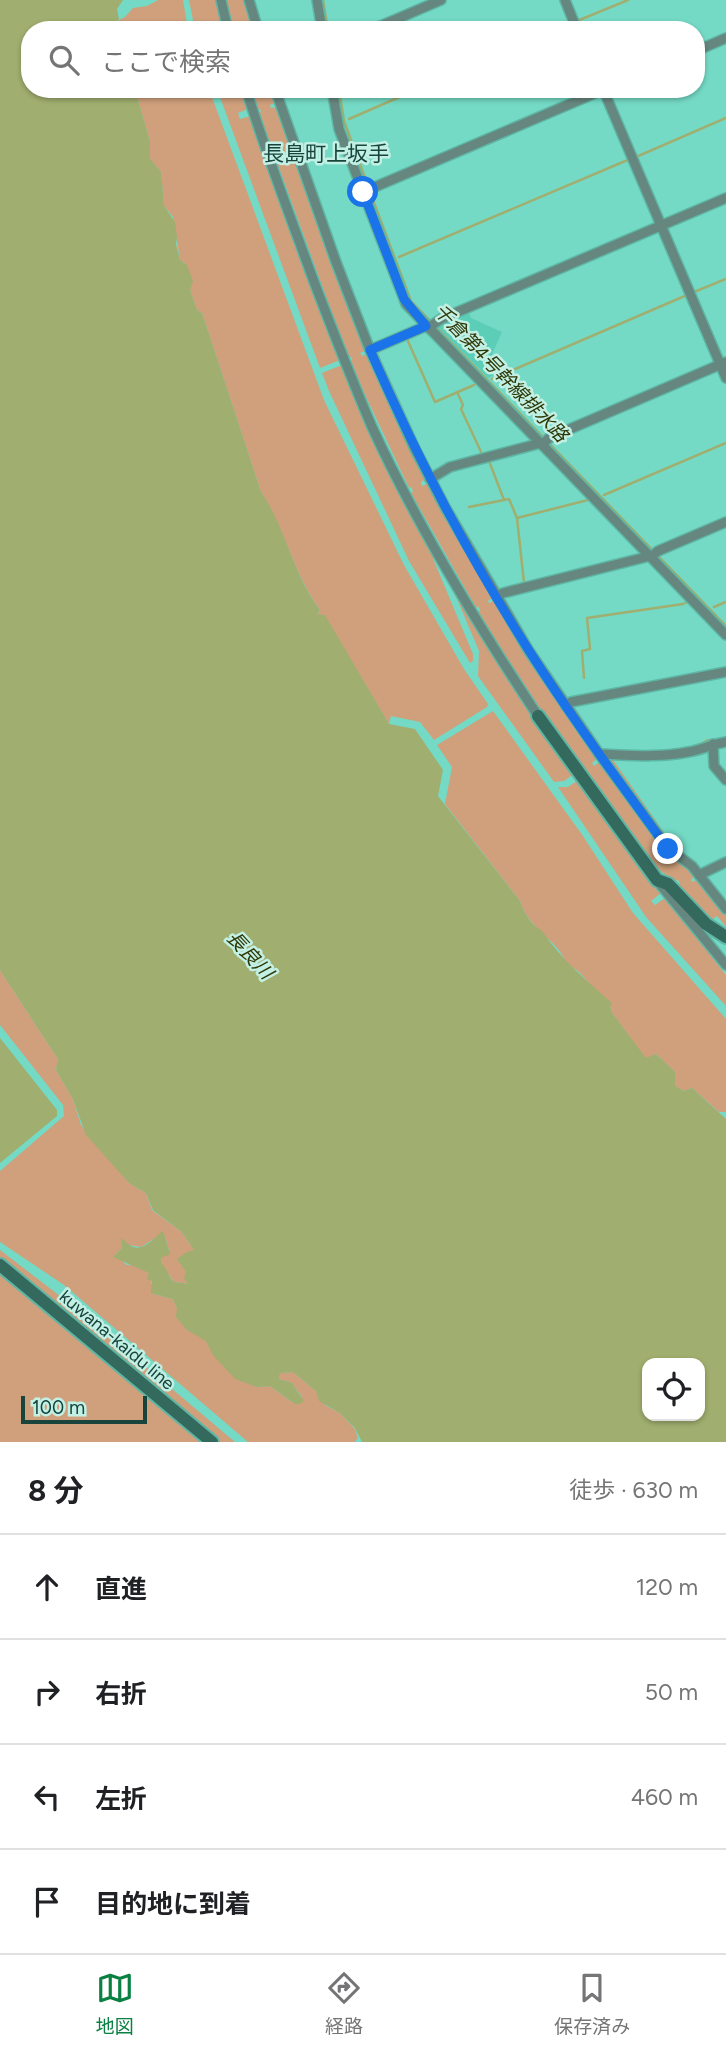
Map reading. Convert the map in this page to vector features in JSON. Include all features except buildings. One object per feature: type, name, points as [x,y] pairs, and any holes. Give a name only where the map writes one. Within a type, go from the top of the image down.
[{"type":"main road","points":[[538,716],[657,880],[668,884],[706,924],[726,937]]},
{"type":"main road","name":"kuwana-kaidu line","points":[[0,1265],[212,1442]]},
{"type":"street","points":[[221,0],[226,21]]},
{"type":"street","points":[[249,0],[255,21]]},
{"type":"street","points":[[317,0],[320,21]]},
{"type":"street","points":[[392,21],[441,0]]},
{"type":"street","points":[[565,0],[574,21]]},
{"type":"street","points":[[705,47],[726,38]]},
{"type":"street","points":[[249,98],[293,226],[373,428],[447,568],[538,716]]},
{"type":"street","points":[[278,98],[332,253],[370,350],[430,480],[497,597],[599,754],[668,849],[692,866],[726,909]]},
{"type":"street","points":[[334,98],[339,129],[367,191],[404,299],[653,555],[726,635]]},
{"type":"street","points":[[367,191],[585,98]]},
{"type":"street","points":[[607,98],[723,363],[726,378]]},
{"type":"street","points":[[370,350],[726,198]]},
{"type":"street","points":[[430,480],[450,467],[544,442],[723,363]]},
{"type":"street","points":[[497,597],[503,593],[653,555],[726,522]]},
{"type":"street","points":[[566,706],[571,702],[726,673]]},
{"type":"street","points":[[599,754],[653,756],[690,752],[726,742]]},
{"type":"street","points":[[713,744],[714,766],[726,780]]},
{"type":"street","points":[[699,874],[726,862]]},
{"type":"street","points":[[657,880],[726,965]]},
{"type":"shaded area","points":[[158,0],[183,0],[186,21],[117,21],[133,8],[147,6]]},
{"type":"shaded area","points":[[189,0],[217,0],[223,21],[193,21]]},
{"type":"shaded area","points":[[225,0],[247,0],[252,21],[231,21]]},
{"type":"shaded area","points":[[138,98],[212,98],[324,400],[404,565],[464,669],[488,704],[434,740],[420,722],[391,716],[389,724],[324,615],[317,615],[320,610],[303,582],[277,521],[261,492],[202,313],[197,310],[190,290],[186,264],[180,260],[173,217],[164,206],[161,172],[150,159],[150,142]]},
{"type":"shaded area","points":[[220,98],[245,98],[248,109],[238,113],[240,119],[251,116],[340,360],[320,368]]},
{"type":"shaded area","points":[[254,98],[276,98],[277,102],[270,105],[271,108],[278,107],[367,350],[360,353],[362,356],[369,353],[426,479],[421,482],[422,486],[428,483],[493,597],[489,603],[495,600],[598,758],[592,763],[594,766],[601,761],[668,852],[696,874],[691,880],[693,882],[699,877],[726,911],[726,927],[717,916],[710,921],[678,886],[678,880],[675,881],[649,863],[584,775],[587,772],[584,768],[581,770],[541,713],[478,612],[478,606],[476,608],[411,493],[413,491],[409,488],[349,361],[352,360],[351,357],[348,357],[259,113],[260,109],[257,109]]},
{"type":"shaded area","points":[[468,311],[471,318],[502,332],[490,359],[496,374],[488,378],[436,325]]},
{"type":"shaded area","points":[[342,365],[432,552],[473,654],[473,661],[470,663],[409,561],[329,391],[322,373]]},
{"type":"shaded area","points":[[446,573],[574,774],[564,781],[554,782],[478,676],[479,651]]},
{"type":"shaded area","points":[[493,711],[583,836],[633,913],[726,1019],[726,1112],[719,1112],[692,1088],[684,1091],[675,1086],[675,1072],[656,1054],[646,1059],[612,1013],[610,1006],[580,973],[568,964],[531,921],[520,901],[445,804],[452,767],[437,745]]},
{"type":"shaded area","points":[[611,757],[673,845],[694,860],[700,869],[672,848],[608,760]]},
{"type":"shaded area","points":[[578,780],[661,893],[651,901],[655,905],[665,898],[726,975],[726,1006],[646,917],[558,787],[568,787]]},
{"type":"shaded area","points":[[0,970],[58,1059],[56,1070],[73,1099],[81,1125],[129,1183],[146,1193],[152,1210],[182,1232],[194,1250],[178,1259],[189,1284],[174,1282],[161,1264],[161,1258],[169,1250],[165,1237],[157,1237],[141,1247],[122,1244],[122,1248],[115,1255],[127,1265],[135,1265],[149,1273],[154,1294],[173,1299],[187,1330],[202,1336],[214,1355],[257,1387],[270,1386],[292,1402],[302,1397],[292,1383],[279,1379],[280,1373],[293,1372],[316,1391],[325,1405],[340,1413],[355,1429],[358,1438],[355,1442],[248,1442],[64,1285],[0,1242],[0,1171],[64,1116],[63,1105],[0,1025]]},
{"type":"shaded area","points":[[0,1250],[82,1313],[235,1442],[217,1442],[0,1258]]},
{"type":"shaded area","points":[[0,1270],[203,1442],[0,1442]]},
{"type":"water","name":"長良川","points":[[0,0],[123,0],[117,9],[119,19],[116,21],[21,21],[21,98],[138,98],[150,142],[150,159],[161,172],[164,206],[175,222],[180,260],[187,265],[193,281],[190,290],[197,310],[202,313],[261,492],[277,521],[303,582],[320,610],[317,614],[325,615],[389,724],[415,729],[443,770],[438,796],[520,901],[535,926],[575,969],[612,1003],[612,1013],[646,1058],[656,1054],[675,1072],[675,1086],[684,1091],[692,1088],[726,1119],[726,1442],[362,1442],[355,1428],[340,1413],[319,1401],[316,1391],[293,1372],[280,1373],[279,1379],[292,1383],[304,1401],[300,1404],[295,1404],[270,1386],[257,1387],[235,1379],[213,1355],[206,1341],[187,1330],[176,1317],[177,1308],[173,1299],[151,1293],[152,1281],[147,1279],[149,1273],[113,1257],[122,1248],[121,1238],[136,1248],[149,1243],[163,1231],[170,1254],[161,1258],[161,1263],[174,1282],[188,1284],[184,1278],[186,1272],[177,1259],[194,1250],[182,1232],[153,1210],[146,1193],[129,1183],[86,1135],[73,1099],[56,1070],[58,1059],[0,970]]},
{"type":"water","points":[[0,1038],[57,1110],[57,1116],[0,1163]]},
{"type":"waterway","name":"千倉第4号幹線排水路","points":[[323,0],[326,21]]},
{"type":"waterway","points":[[577,21],[628,0]]},
{"type":"waterway","name":"千倉第4号幹線排水路","points":[[340,98],[344,121],[368,186]]},
{"type":"waterway","points":[[349,119],[397,98]]},
{"type":"waterway","points":[[636,157],[726,118]]},
{"type":"waterway","points":[[399,257],[630,159]]},
{"type":"waterway","name":"千倉第4号幹線排水路","points":[[370,192],[411,301],[726,626]]},
{"type":"waterway","points":[[694,292],[726,279]]},
{"type":"waterway","points":[[492,379],[687,295]]},
{"type":"waterway","points":[[407,339],[435,402],[474,385]]},
{"type":"waterway","points":[[457,392],[463,405],[461,409],[482,454]]},
{"type":"waterway","points":[[604,495],[726,443]]},
{"type":"waterway","points":[[489,461],[504,500]]},
{"type":"waterway","points":[[469,507],[509,499],[517,518],[588,500]]},
{"type":"waterway","points":[[517,518],[524,583]]},
{"type":"waterway","points":[[584,678],[582,651],[590,649],[587,618],[687,602]]},
{"type":"waterway","points":[[714,607],[726,602]]},
{"type":"waterway","points":[[697,746],[708,740]]},
{"type":"district","name":"長島町上坂手","points":[[326,153]]},
{"type":"route","points":[[363,192],[404,299],[426,326],[370,350],[391,398],[430,480],[529,651],[668,849]]}]
